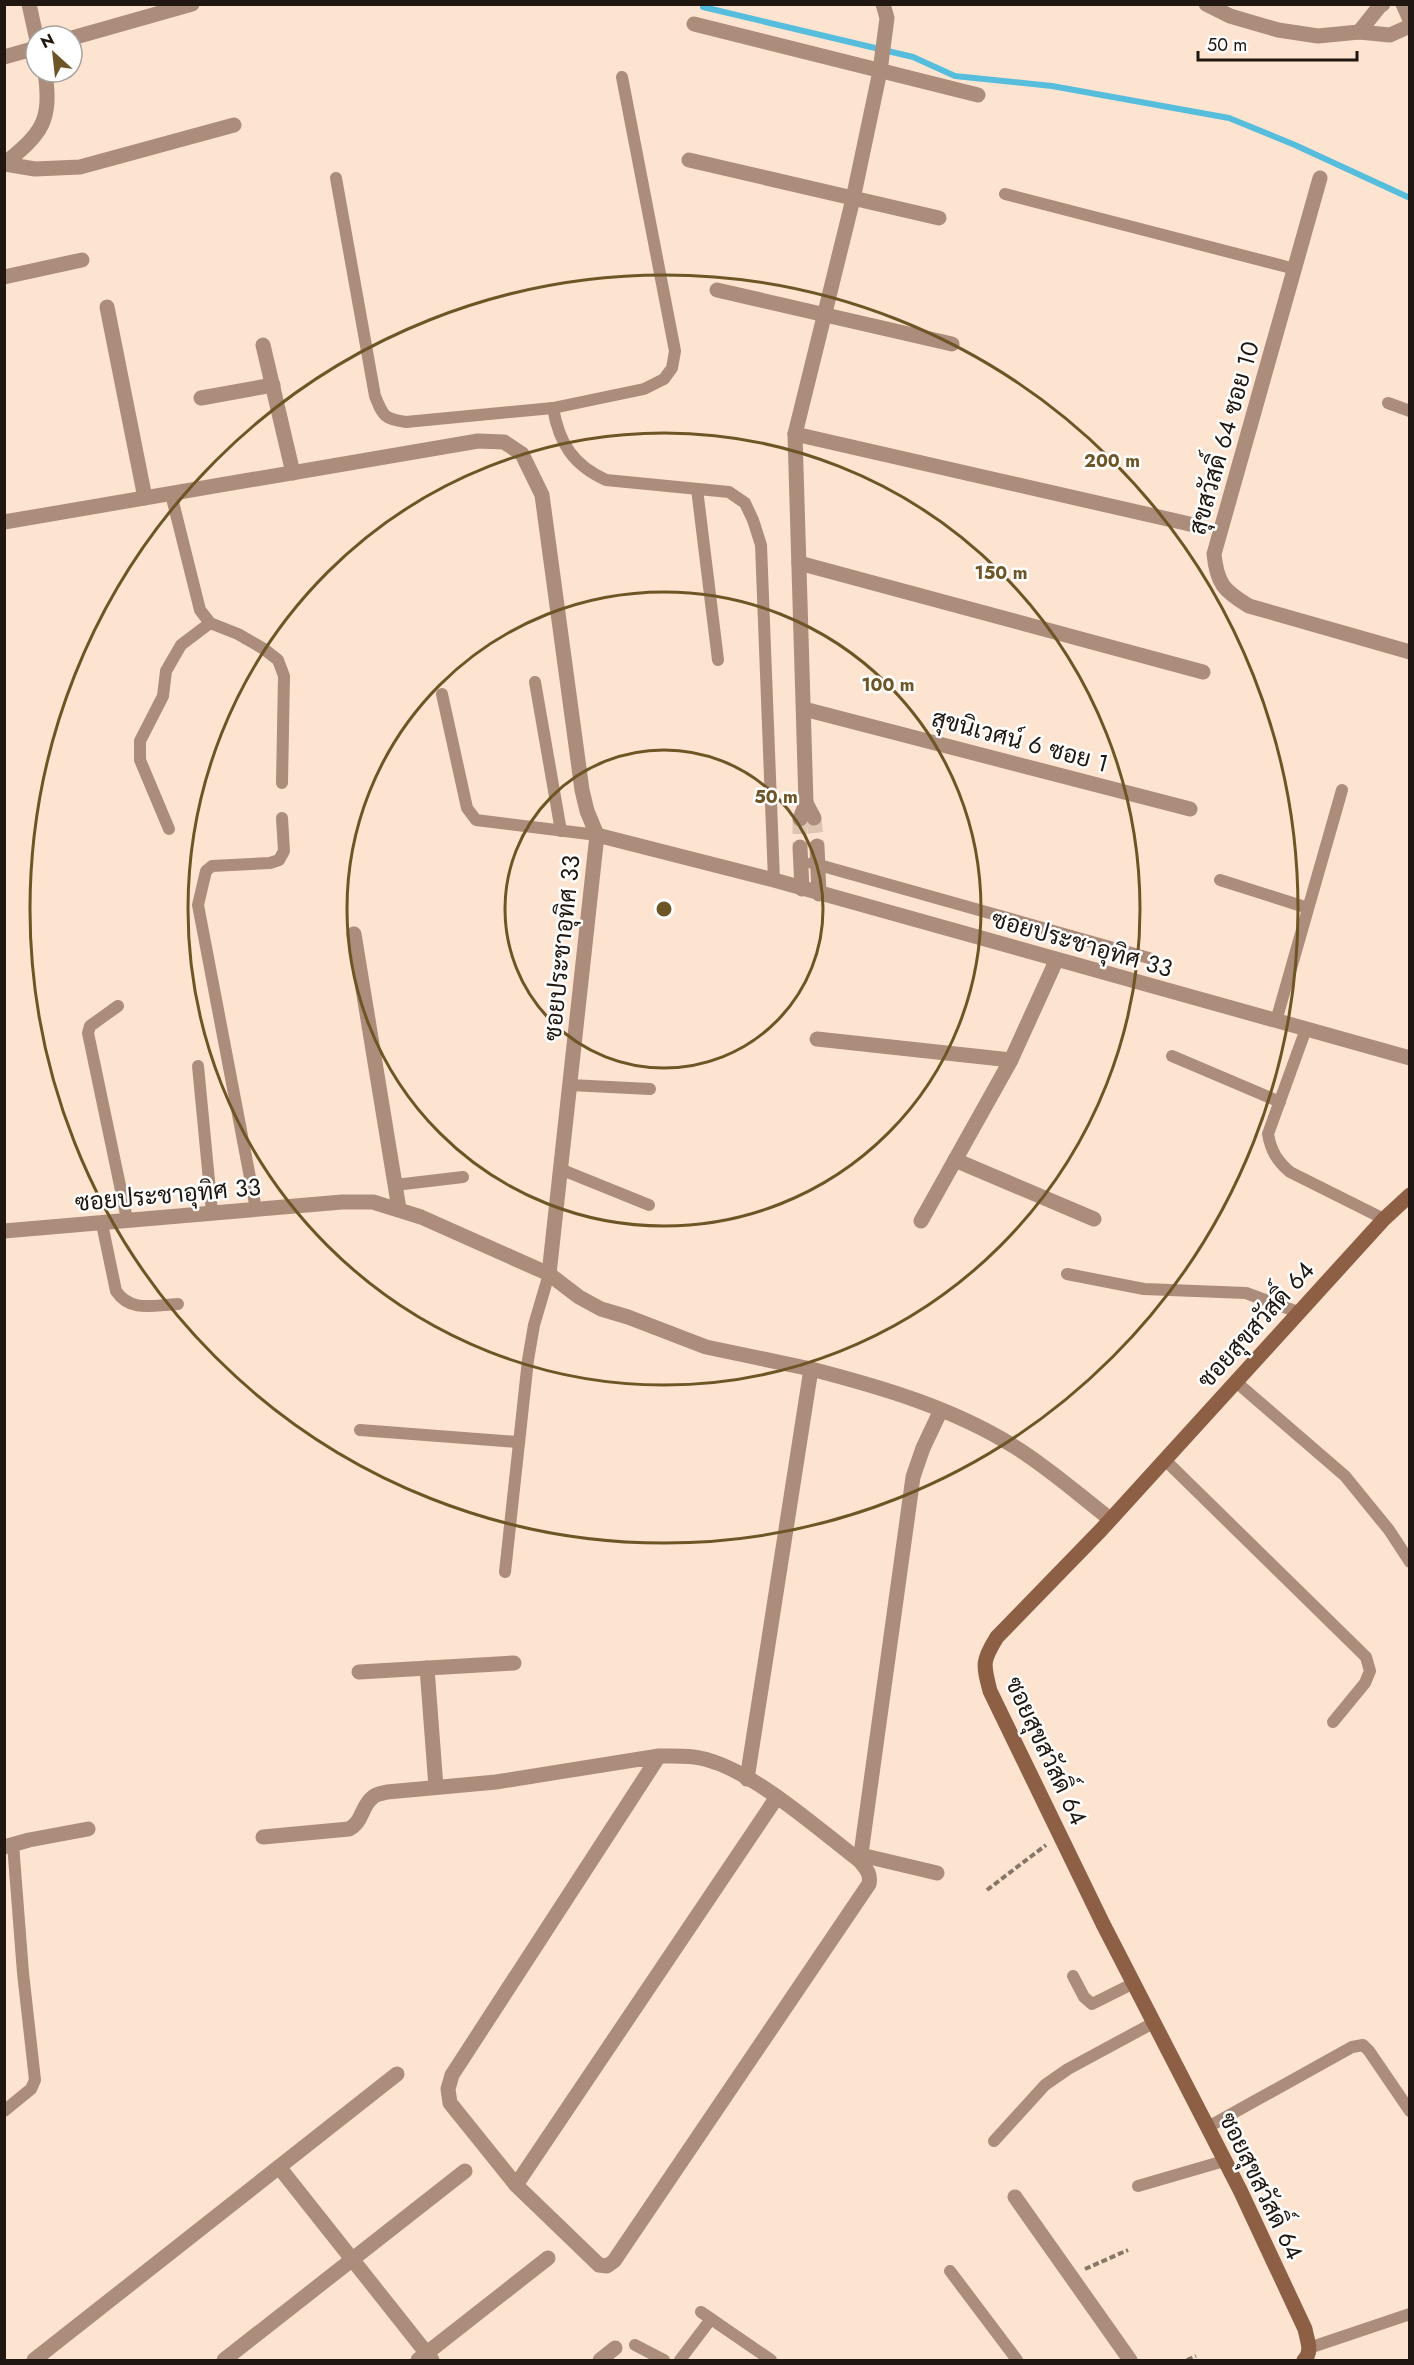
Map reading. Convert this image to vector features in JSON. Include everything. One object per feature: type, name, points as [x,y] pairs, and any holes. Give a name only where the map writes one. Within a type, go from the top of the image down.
[{"type":"street","points":[[29,4],[33,24]]},
{"type":"street","points":[[84,35],[192,4]]},
{"type":"street","points":[[807,819],[795,434],[853,199],[880,71],[887,27],[883,4]]},
{"type":"street","points":[[1206,4],[1230,16],[1278,30],[1318,36],[1359,32],[1390,36],[1410,26]]},
{"type":"street","points":[[1359,32],[1383,4]]},
{"type":"street","points":[[1404,4],[1410,20]]},
{"type":"street","points":[[694,24],[978,95]]},
{"type":"street","points":[[4,57],[24,51]]},
{"type":"street","points":[[5,164],[27,145],[46,119],[49,99],[47,84]]},
{"type":"street","points":[[5,164],[35,169],[80,167],[234,125]]},
{"type":"street","points":[[689,160],[939,218]]},
{"type":"street","name":"สุขสวัสดิ์ 64 ซอย 10","points":[[1320,178],[1215,554],[1216,575],[1229,594],[1249,606],[1410,652]]},
{"type":"street","points":[[4,277],[81,260]]},
{"type":"street","points":[[717,291],[952,344]]},
{"type":"street","points":[[107,307],[145,498]]},
{"type":"street","points":[[263,345],[292,473]]},
{"type":"street","points":[[201,398],[273,385]]},
{"type":"street","points":[[795,434],[1194,525]]},
{"type":"street","points":[[4,522],[478,441],[504,442],[522,454],[542,495],[582,789],[587,811],[597,835]]},
{"type":"street","points":[[799,563],[1203,672]]},
{"type":"street","name":"สุขนิเวศน์ 6 ซอย 1","points":[[804,709],[1190,809]]},
{"type":"street","name":"ซอยประชาอุทิศ 33","points":[[4,1231],[102,1224],[127,1219],[212,1212],[373,1202],[399,1209],[549,1274],[597,835],[774,880],[1056,961],[1410,1058]]},
{"type":"street","points":[[817,846],[819,894]]},
{"type":"street","points":[[801,853],[802,889]]},
{"type":"street","points":[[354,934],[399,1209]]},
{"type":"street","points":[[921,1221],[1011,1060],[1056,961]]},
{"type":"street","points":[[817,1039],[1011,1060]]},
{"type":"street","points":[[955,1160],[1094,1219]]},
{"type":"street","name":"ซอยสุขสวัสดิ์ 64","points":[[1308,2357],[1305,2329],[1208,2127],[990,1691],[984,1668],[987,1654],[997,1637],[1110,1519],[1384,1219],[1410,1195]]},
{"type":"street","points":[[549,1274],[579,1298],[601,1309],[706,1347],[811,1369],[868,1384],[941,1410],[992,1434],[1031,1457],[1110,1519]]},
{"type":"street","points":[[747,1779],[811,1369]]},
{"type":"street","points":[[860,1858],[913,1477],[923,1448],[941,1410]]},
{"type":"street","points":[[359,1672],[514,1663]]},
{"type":"street","points":[[428,1668],[436,1787]]},
{"type":"street","points":[[263,1838],[349,1829],[360,1821],[365,1807],[373,1796],[387,1792],[496,1782],[658,1756],[700,1758],[719,1764],[777,1797],[860,1858],[868,1871],[869,1884],[614,2261],[607,2266],[598,2265],[516,2185],[450,2103],[448,2090],[452,2075],[658,1756]]},
{"type":"street","points":[[516,2185],[777,1797]]},
{"type":"street","points":[[9,1846],[88,1829]]},
{"type":"street","points":[[860,1858],[937,1873]]},
{"type":"street","points":[[34,2361],[397,2074]]},
{"type":"street","points":[[279,2167],[426,2358],[548,2258]]},
{"type":"street","points":[[224,2361],[465,2171]]},
{"type":"street","points":[[1015,2197],[1131,2361]]},
{"type":"street","points":[[600,2361],[615,2348]]},
{"type":"lane","points":[[336,178],[375,396],[382,413],[389,420],[406,422],[553,408],[644,389],[664,379],[672,368],[675,351],[622,77]]},
{"type":"lane","points":[[1005,194],[1294,269]]},
{"type":"lane","points":[[1388,403],[1410,411]]},
{"type":"lane","points":[[553,408],[560,437],[588,472],[606,480],[729,492],[745,503],[753,520],[761,545],[774,880]]},
{"type":"lane","points":[[697,489],[718,660]]},
{"type":"lane","points":[[171,494],[200,610],[210,623],[238,634],[278,660],[284,676],[282,783]]},
{"type":"lane","points":[[169,829],[140,760],[140,741],[163,696],[166,671],[181,645],[210,623]]},
{"type":"lane","points":[[535,682],[561,831]]},
{"type":"lane","points":[[442,694],[467,808],[476,820],[597,835]]},
{"type":"lane","points":[[1276,1022],[1342,790]]},
{"type":"lane","points":[[256,1209],[198,904],[206,871],[212,866],[270,863],[279,860],[284,851],[282,818]]},
{"type":"lane","points":[[801,853],[817,864],[1149,958]]},
{"type":"lane","points":[[1220,880],[1308,908]]},
{"type":"lane","points":[[117,1006],[90,1026],[88,1033],[127,1219]]},
{"type":"lane","points":[[1306,1029],[1268,1134],[1271,1148],[1278,1161],[1290,1172],[1384,1219]]},
{"type":"lane","points":[[1172,1056],[1280,1102]]},
{"type":"lane","points":[[198,1066],[212,1212]]},
{"type":"lane","points":[[570,1085],[650,1089]]},
{"type":"lane","points":[[560,1169],[649,1205]]},
{"type":"lane","points":[[395,1185],[464,1177]]},
{"type":"lane","points":[[102,1224],[116,1291],[122,1300],[134,1306],[178,1304]]},
{"type":"lane","points":[[506,1572],[528,1360],[534,1325],[549,1274]]},
{"type":"lane","points":[[1066,1274],[1144,1289],[1246,1293],[1298,1312]]},
{"type":"lane","points":[[1235,1381],[1345,1476],[1389,1530],[1410,1562]]},
{"type":"lane","points":[[360,1430],[518,1442]]},
{"type":"lane","points":[[1164,1459],[1366,1657],[1370,1671],[1365,1683],[1333,1722]]},
{"type":"lane","points":[[4,2111],[31,2089],[35,2080],[9,1846]]},
{"type":"lane","points":[[1073,1976],[1084,1997],[1092,2004],[1134,1983]]},
{"type":"lane","points":[[994,2141],[1045,2085],[1092,2054],[1155,2022]]},
{"type":"lane","points":[[1208,2127],[1352,2047],[1363,2045],[1370,2051],[1410,2111]]},
{"type":"lane","points":[[1138,2186],[1224,2161]]},
{"type":"lane","points":[[950,2271],[1017,2361]]},
{"type":"lane","points":[[1308,2357],[1410,2314]]},
{"type":"lane","points":[[680,2361],[706,2316],[771,2361]]},
{"type":"lane","points":[[635,2346],[664,2361]]},
{"type":"path","points":[[987,1890],[1060,1835]]},
{"type":"path","points":[[1070,2275],[1128,2250]]},
{"type":"path","points":[[1187,2361],[1196,2356]]},
{"type":"waterway","points":[[703,7],[913,57],[955,76],[1052,86],[1229,118],[1295,145],[1410,198]]},
{"type":"tunnel","points":[[814,818],[817,846]]},
{"type":"tunnel","points":[[800,819],[800,847]]}]
